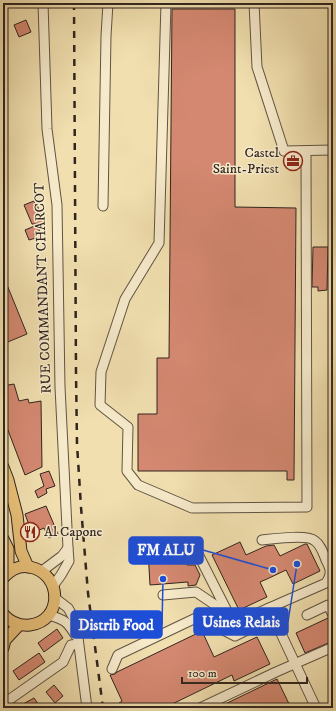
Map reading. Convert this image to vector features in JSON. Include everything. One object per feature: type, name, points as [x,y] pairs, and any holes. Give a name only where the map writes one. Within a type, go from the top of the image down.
[{"type":"main road","points":[[3,467],[17,515],[22,551],[28,567]]},
{"type":"main road","points":[[3,540],[8,549],[5,575]]},
{"type":"main road","points":[[3,614],[9,620],[19,625],[33,625],[49,615],[55,598],[53,586],[48,577],[42,571],[28,567],[16,569],[5,575]]},
{"type":"main road","points":[[3,647],[6,640],[19,625]]},
{"type":"street","name":"RUE COMMANDANT CHARCOT","points":[[43,3],[47,129],[57,205],[60,387],[68,548],[68,561],[61,575],[53,586]]},
{"type":"street","points":[[103,206],[108,3]]},
{"type":"street","points":[[166,3],[160,243],[125,300],[102,372],[100,405],[128,427],[127,471],[138,485],[192,508],[307,507],[306,151]]},
{"type":"street","points":[[254,3],[257,67],[284,151],[333,150]]},
{"type":"street","points":[[195,548],[228,613],[234,620],[240,621],[326,583],[330,577],[331,570],[319,545],[314,539],[262,540]]},
{"type":"street","points":[[42,571],[62,556],[68,548]]},
{"type":"street","points":[[163,595],[196,592],[228,613]]},
{"type":"street","points":[[55,598],[68,608],[76,622],[87,708]]},
{"type":"street","points":[[307,615],[328,605],[333,615]]},
{"type":"street","points":[[269,608],[316,708]]},
{"type":"street","points":[[49,615],[64,620],[70,626],[78,641]]},
{"type":"street","points":[[112,669],[118,655],[198,617],[235,636],[257,625],[275,621]]},
{"type":"street","points":[[3,704],[63,662],[71,645],[78,641]]},
{"type":"street","points":[[200,708],[276,672],[333,648]]},
{"type":"building","points":[[172,9],[235,9],[235,207],[296,208],[294,480],[287,480],[287,471],[138,471],[138,414],[157,414],[157,358],[169,358]]},
{"type":"building","points":[[26,20],[31,32],[19,37],[14,25]]},
{"type":"building","points":[[34,201],[45,224],[32,224],[24,205]]},
{"type":"building","points":[[37,225],[40,232],[34,234],[36,238],[29,240],[25,230]]},
{"type":"building","points":[[313,247],[328,247],[327,290],[318,291],[318,287],[312,287]]},
{"type":"building","points":[[3,275],[27,334],[3,344]]},
{"type":"building","points":[[14,384],[19,401],[28,399],[29,403],[41,401],[42,467],[25,475],[3,417],[3,386]]},
{"type":"building","points":[[49,471],[55,486],[46,489],[47,493],[38,498],[35,491],[44,486],[40,474]]},
{"type":"building","points":[[46,506],[58,534],[49,538],[44,528],[28,535],[25,527],[29,525],[25,514]]},
{"type":"building","points":[[240,542],[246,555],[266,546],[274,545],[280,556],[307,544],[320,571],[293,584],[286,570],[260,582],[267,597],[239,610],[212,555]]},
{"type":"building","points":[[185,547],[187,565],[195,565],[200,575],[196,585],[188,586],[188,582],[150,585],[148,550]]},
{"type":"building","points":[[328,618],[333,629],[333,641],[305,653],[296,633]]},
{"type":"building","points":[[57,629],[63,638],[44,652],[38,643]]},
{"type":"building","points":[[202,631],[214,657],[257,637],[270,664],[234,681],[232,675],[164,708],[121,708],[119,703],[122,701],[110,675],[115,674]]},
{"type":"building","points":[[39,653],[45,662],[19,680],[13,671]]},
{"type":"building","points":[[277,679],[291,708],[217,708]]},
{"type":"building","points":[[54,685],[63,696],[55,703],[46,692]]},
{"type":"building","points":[[34,698],[41,708],[26,708],[23,704]]},
{"type":"railway","points":[[74,3],[77,444],[88,593],[103,708]]},
{"type":"place","name":"Castel Saint-Priest","points":[[293,161]]},
{"type":"place","name":"Al Capone","points":[[30,532]]},
{"type":"place","name":"Usines Relais","points":[[297,564]]},
{"type":"place","name":"FM ALU","points":[[273,570]]},
{"type":"place","name":"Distrib Food","points":[[163,579]]}]
